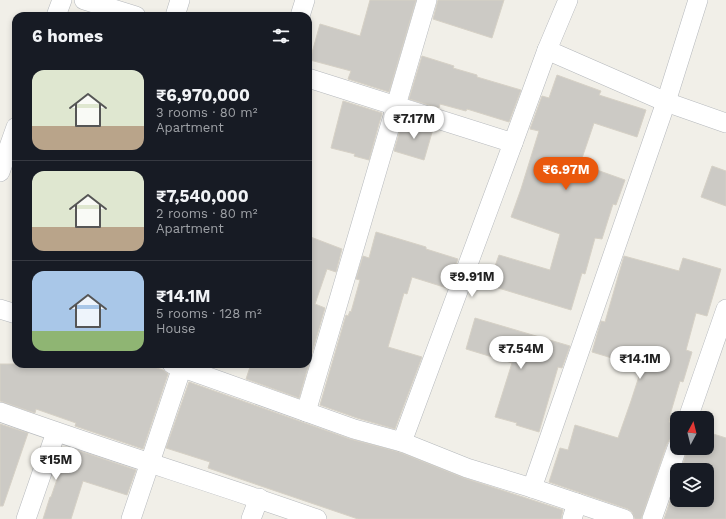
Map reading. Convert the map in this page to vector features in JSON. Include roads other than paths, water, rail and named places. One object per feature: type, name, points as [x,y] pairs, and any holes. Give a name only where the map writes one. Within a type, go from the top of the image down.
[{"type":"street","points":[[58,12],[62,0]]},
{"type":"street","points":[[84,0],[123,12]]},
{"type":"street","points":[[176,12],[180,0]]},
{"type":"street","points":[[301,12],[305,0]]},
{"type":"street","points":[[306,412],[427,0]]},
{"type":"street","points":[[402,442],[547,50],[568,0]]},
{"type":"street","points":[[532,488],[666,102],[698,0]]},
{"type":"street","points":[[547,50],[666,102],[726,123]]},
{"type":"street","points":[[312,79],[513,143]]},
{"type":"street","points":[[0,172],[12,138]]},
{"type":"street","points":[[0,309],[12,313]]},
{"type":"street","points":[[690,411],[726,309]]},
{"type":"street","points":[[131,519],[150,463],[178,368]]},
{"type":"street","points":[[187,368],[354,429],[402,442],[467,468],[532,488],[575,511],[624,519]]},
{"type":"street","points":[[0,412],[56,432],[259,498],[317,519]]},
{"type":"street","points":[[26,519],[56,432]]},
{"type":"street","points":[[652,519],[675,455]]},
{"type":"street","points":[[251,519],[259,498]]}]
